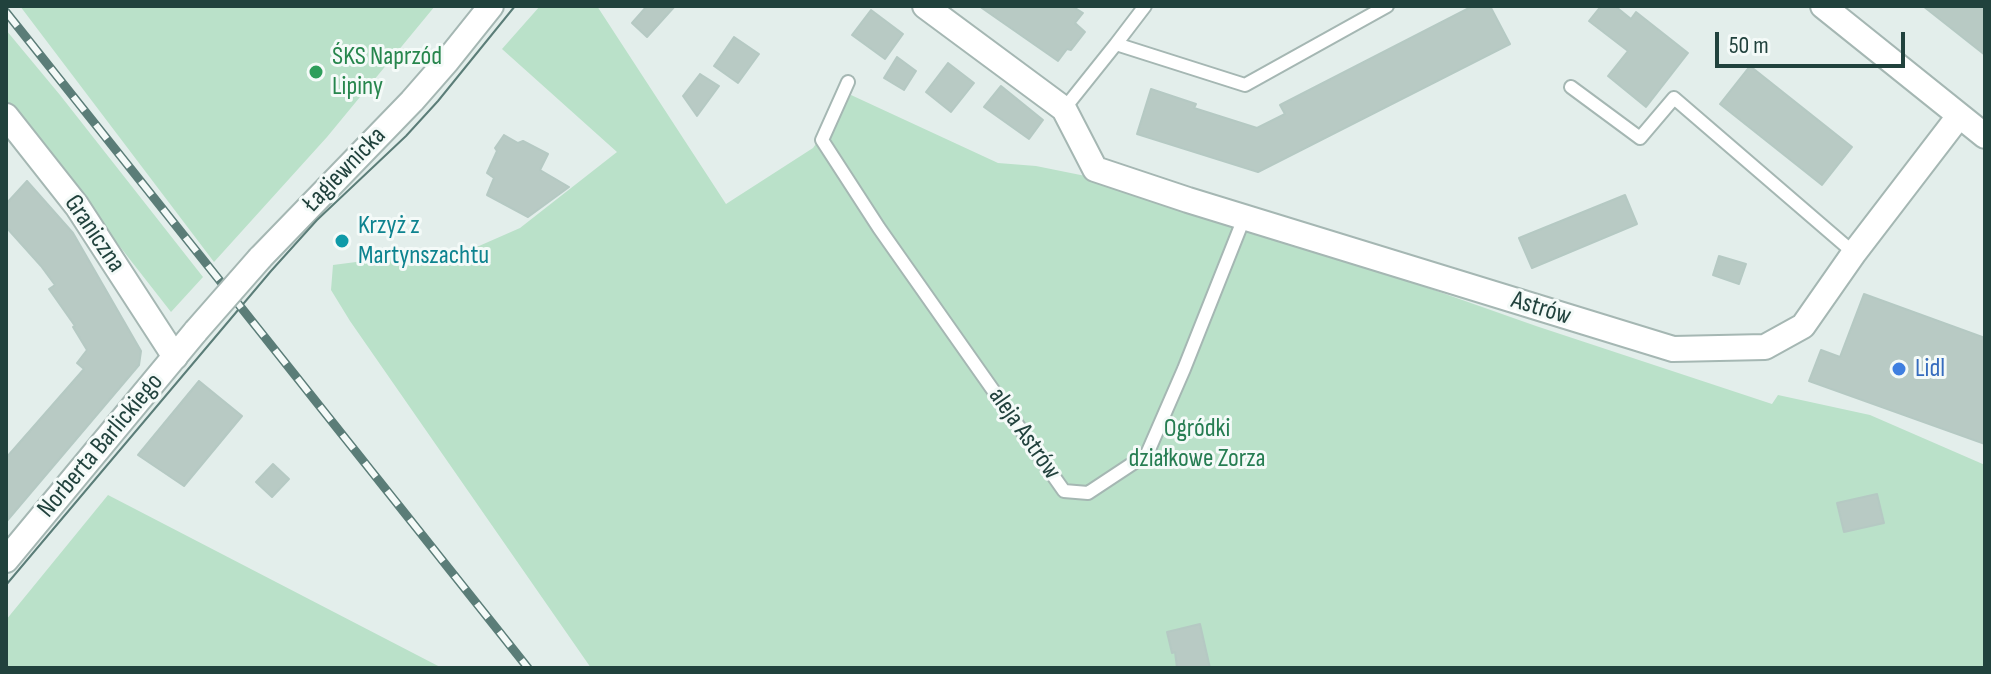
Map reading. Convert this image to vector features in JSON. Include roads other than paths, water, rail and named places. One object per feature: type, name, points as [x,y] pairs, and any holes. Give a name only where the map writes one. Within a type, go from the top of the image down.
[{"type":"street","name":"Łagiewnicka","points":[[196,331],[260,258],[412,101],[491,6]]},
{"type":"street","name":"Astrów","points":[[925,6],[1064,109],[1095,169],[1244,218],[1673,349],[1765,347],[1803,326],[1854,253],[1959,116]]},
{"type":"street","points":[[1832,8],[1985,136]]},
{"type":"street","name":"Graniczna","points":[[6,116],[77,206],[175,357]]},
{"type":"street","name":"Norberta Barlickiego","points":[[6,560],[196,331]]},
{"type":"lane","points":[[1064,109],[1145,6]]},
{"type":"lane","points":[[1116,44],[1245,85],[1387,6]]},
{"type":"lane","name":"aleja Astrów","points":[[848,82],[822,140],[879,228],[1064,491],[1088,493],[1147,454],[1244,218]]},
{"type":"lane","points":[[1571,87],[1640,138],[1674,98],[1854,253]]},
{"type":"tram line","points":[[6,585],[271,271],[317,220],[406,136],[515,6]]},
{"type":"railway","points":[[6,12],[528,668]]},
{"type":"place","name":"ŚKS Naprzód Lipiny","points":[[316,72]]},
{"type":"place","name":"Krzyż z Martynszachtu","points":[[342,241]]},
{"type":"place","name":"Lidl","points":[[1899,369]]},
{"type":"park label","name":"Ogródki działkowe Zorza","points":[[1197,444]]}]
